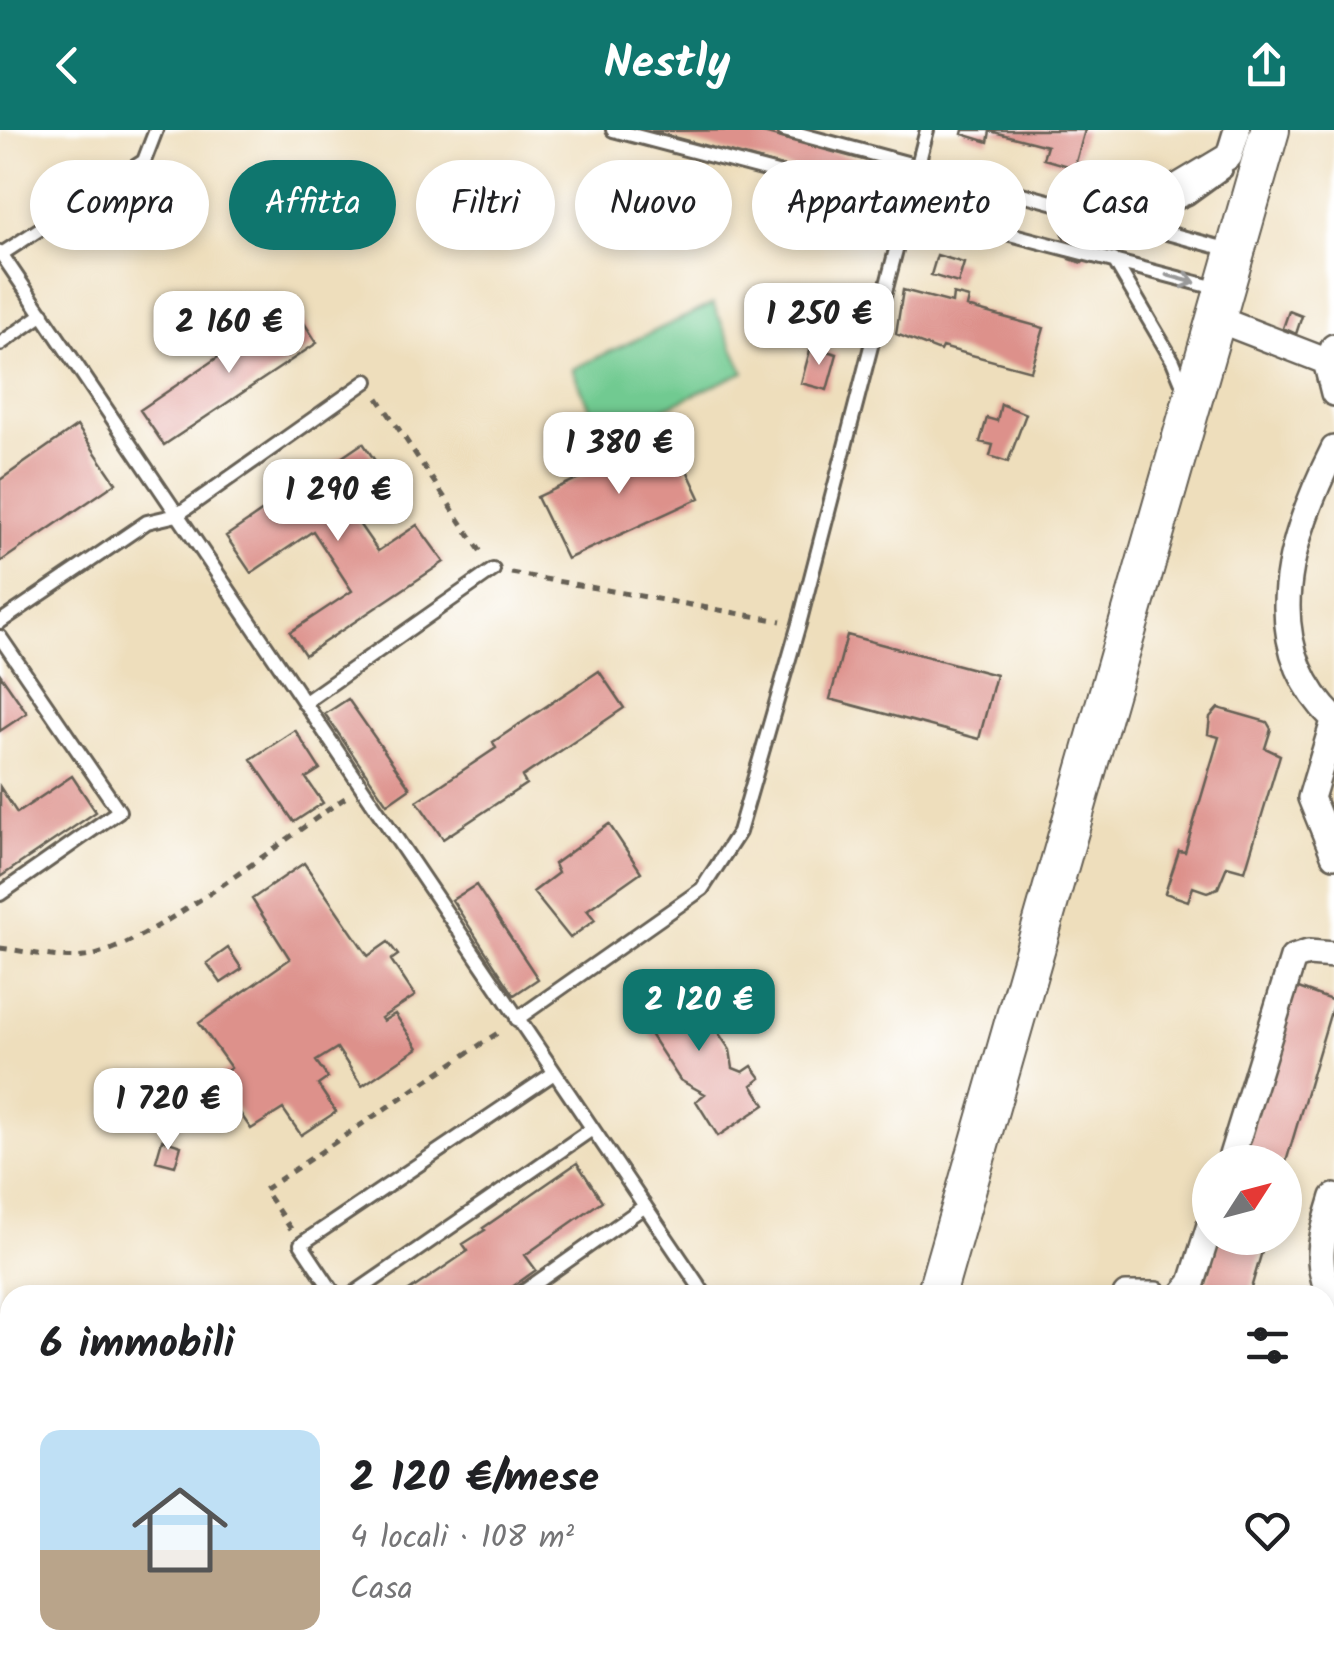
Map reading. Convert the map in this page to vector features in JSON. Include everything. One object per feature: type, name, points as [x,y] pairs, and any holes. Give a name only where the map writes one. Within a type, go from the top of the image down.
[{"type":"main road","points":[[939,1285],[1237,252],[1258,133]]},
{"type":"street","points":[[1185,182],[1258,133]]},
{"type":"street","points":[[1222,305],[1331,354],[1328,379],[1334,393]]},
{"type":"street","points":[[1334,449],[1289,564],[1286,634],[1309,694],[1334,720],[1311,798],[1334,854]]},
{"type":"street","points":[[1235,1145],[1293,958],[1334,955]]},
{"type":"street","points":[[1325,1285],[1318,1248],[1334,1198]]},
{"type":"street","points":[[1190,1285],[1201,1255]]},
{"type":"lane","points":[[156,130],[144,161],[0,253],[699,1285]]},
{"type":"lane","points":[[613,130],[752,167]]},
{"type":"lane","points":[[784,130],[896,160]]},
{"type":"lane","points":[[920,160],[927,130]]},
{"type":"lane","points":[[1026,238],[1114,260],[1222,305]]},
{"type":"lane","points":[[1185,238],[1237,252]]},
{"type":"lane","points":[[517,1020],[702,888],[739,832],[899,250]]},
{"type":"lane","points":[[1114,260],[1173,361],[1192,408]]},
{"type":"lane","points":[[0,344],[43,314]]},
{"type":"lane","points":[[0,622],[147,522],[177,515],[367,382]]},
{"type":"lane","points":[[304,704],[493,570]]},
{"type":"lane","points":[[0,637],[119,811],[0,894]]},
{"type":"lane","points":[[328,1285],[301,1244],[554,1073]]},
{"type":"lane","points":[[366,1285],[592,1129]]},
{"type":"lane","points":[[533,1285],[645,1206]]},
{"type":"path","points":[[367,382],[493,570],[799,624]]},
{"type":"path","points":[[0,948],[82,958],[100,953],[160,925],[360,788]]},
{"type":"path","points":[[301,1244],[264,1190],[517,1020]]},
{"type":"green space","points":[[713,304],[744,372],[603,436],[572,369]]},
{"type":"building","points":[[752,130],[863,160],[759,160],[651,131]]},
{"type":"building","points":[[963,130],[1085,130],[1077,160],[1043,159],[1047,146],[990,131],[988,142],[962,134]]},
{"type":"building","points":[[1067,250],[1095,250],[1082,263],[1070,259]]},
{"type":"building","points":[[937,255],[964,263],[958,283],[931,275]]},
{"type":"building","points":[[903,290],[952,303],[953,294],[969,298],[967,307],[1044,328],[1031,371],[942,347],[940,351],[896,334]]},
{"type":"building","points":[[293,306],[317,343],[164,445],[140,410]]},
{"type":"building","points":[[1289,311],[1302,316],[1296,334],[1283,328]]},
{"type":"building","points":[[811,347],[837,354],[827,390],[801,383]]},
{"type":"building","points":[[1001,404],[1026,414],[1008,462],[990,456],[993,445],[980,442],[987,418],[997,421]]},
{"type":"building","points":[[77,426],[116,483],[0,562],[0,480]]},
{"type":"building","points":[[671,436],[700,498],[567,559],[537,497]]},
{"type":"building","points":[[363,443],[388,480],[348,508],[378,551],[417,525],[444,562],[305,655],[290,632],[352,591],[313,531],[251,573],[226,536]]},
{"type":"building","points":[[847,635],[996,675],[979,739],[830,699]]},
{"type":"building","points":[[599,671],[624,708],[522,777],[526,784],[443,839],[417,801],[496,748],[493,742]]},
{"type":"building","points":[[0,674],[27,713],[0,731]]},
{"type":"building","points":[[348,699],[410,788],[387,804],[325,714]]},
{"type":"building","points":[[1218,708],[1267,722],[1271,729],[1265,748],[1280,755],[1245,871],[1227,866],[1218,888],[1207,892],[1193,887],[1188,901],[1165,893],[1179,851],[1185,852],[1219,737],[1208,734],[1210,717]]},
{"type":"building","points":[[295,730],[320,769],[306,778],[323,803],[294,822],[251,759]]},
{"type":"building","points":[[72,776],[96,812],[0,877],[0,787],[17,813]]},
{"type":"building","points":[[609,824],[641,872],[587,910],[595,920],[570,938],[533,892],[558,873],[554,864]]},
{"type":"building","points":[[304,863],[368,956],[388,942],[398,955],[391,960],[415,996],[381,1018],[383,1021],[395,1014],[418,1048],[362,1086],[337,1048],[316,1061],[328,1078],[318,1085],[336,1112],[301,1135],[283,1109],[251,1129],[216,1078],[231,1068],[199,1023],[290,959],[252,899]]},
{"type":"building","points":[[476,885],[538,979],[514,995],[452,900]]},
{"type":"building","points":[[228,948],[242,969],[221,983],[207,963]]},
{"type":"building","points":[[678,973],[730,1050],[733,1068],[743,1072],[752,1066],[761,1078],[752,1085],[765,1105],[718,1136],[696,1101],[705,1094],[680,1080],[631,1005]]},
{"type":"building","points":[[1293,986],[1334,1001],[1291,1145],[1246,1145]]},
{"type":"building","points":[[162,1140],[181,1146],[175,1166],[156,1161]]},
{"type":"building","points":[[577,1163],[602,1201],[525,1255],[536,1270],[515,1285],[418,1285],[468,1251],[463,1244]]},
{"type":"building","points":[[1214,1255],[1261,1255],[1252,1285],[1205,1285]]}]
